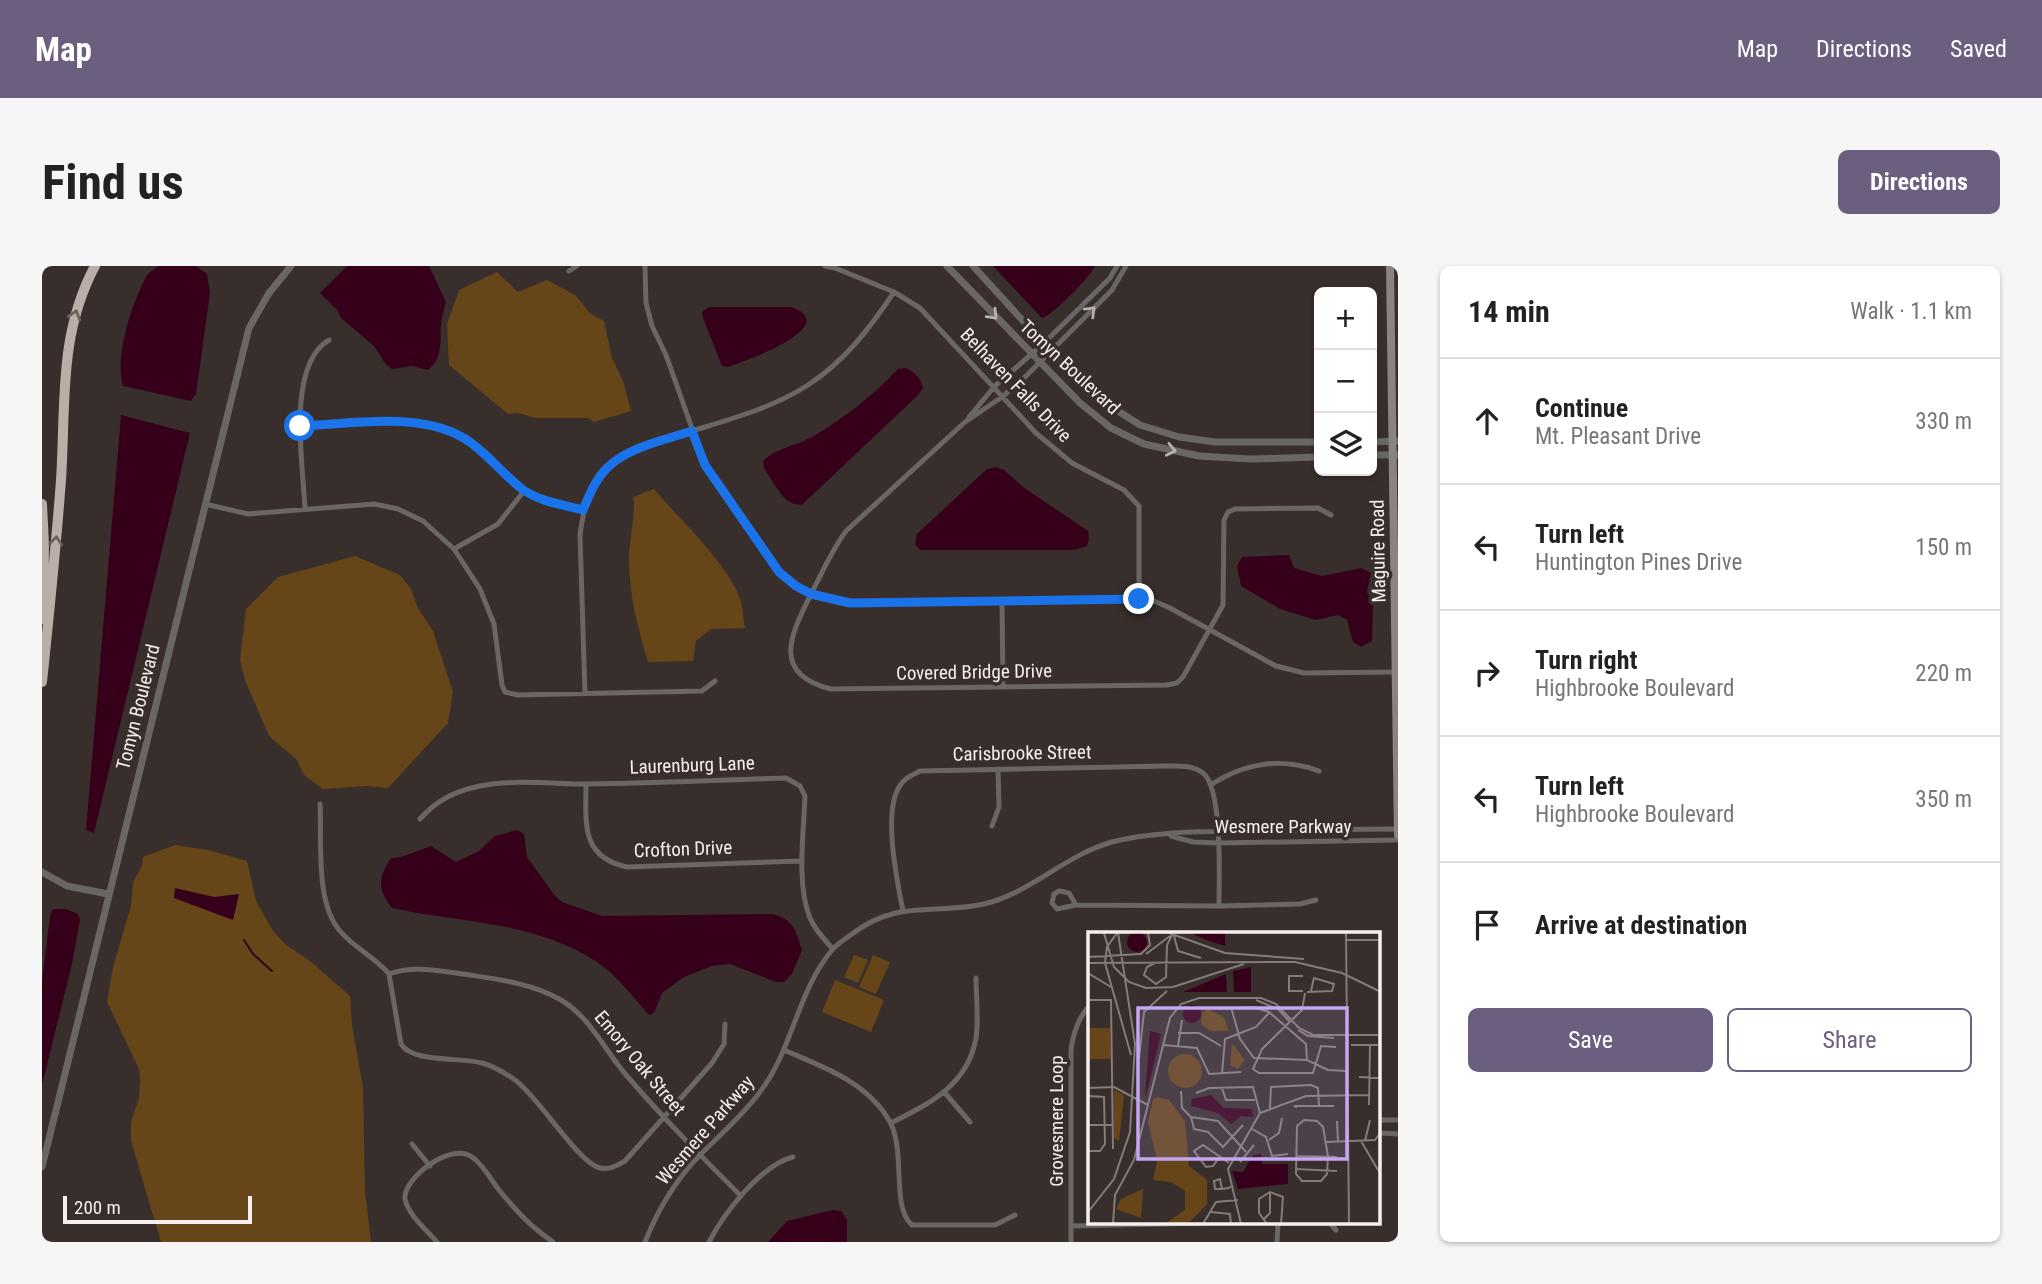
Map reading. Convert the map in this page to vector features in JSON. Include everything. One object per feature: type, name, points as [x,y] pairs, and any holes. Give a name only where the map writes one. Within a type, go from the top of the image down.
[{"type":"highway","points":[[42,682],[56,543],[70,330],[83,289],[95,266]]},
{"type":"highway","points":[[42,504],[42,644]]},
{"type":"main road","name":"Maguire Road","points":[[1390,266],[1395,442],[1398,835]]},
{"type":"street","name":"Tomyn Boulevard","points":[[42,1167],[249,328],[268,293],[291,266]]},
{"type":"street","points":[[569,271],[577,266]]},
{"type":"street","points":[[645,266],[646,303],[652,326],[666,355],[705,465],[779,572],[796,586],[811,594],[850,603],[1139,599],[1162,605],[1276,666],[1304,673],[1397,672]]},
{"type":"street","name":"Belhaven Falls Drive","points":[[825,266],[894,292],[920,308],[1036,433],[1072,463],[1133,497],[1139,506],[1139,599]]},
{"type":"street","name":"Tomyn Boulevard","points":[[947,266],[1080,403],[1111,428],[1144,444],[1199,456],[1251,459],[1314,457]]},
{"type":"street","name":"Tomyn Boulevard","points":[[973,266],[1088,392],[1140,425],[1180,437],[1215,442],[1314,442]]},
{"type":"street","points":[[965,422],[994,387],[1043,344],[1110,278],[1117,266]]},
{"type":"street","points":[[965,422],[1022,380],[1117,284],[1126,266]]},
{"type":"street","points":[[1110,278],[1117,284]]},
{"type":"street","points":[[585,694],[580,535],[583,510],[593,486],[608,467],[631,452],[770,406],[808,385],[837,364],[866,333],[894,292]]},
{"type":"street","points":[[305,508],[301,399],[307,369],[317,347],[329,340]]},
{"type":"street","points":[[1013,370],[1022,380]]},
{"type":"street","points":[[300,426],[413,422],[438,426],[463,437],[524,491],[583,510]]},
{"type":"street","name":"Covered Bridge Drive","points":[[965,422],[846,531],[834,546],[795,624],[789,644],[792,660],[801,674],[813,685],[831,689],[1167,685],[1177,683],[1183,677],[1210,629]]},
{"type":"street","points":[[1377,442],[1395,442]]},
{"type":"street","points":[[1377,455],[1395,455]]},
{"type":"street","points":[[454,549],[498,524],[524,491]]},
{"type":"street","points":[[205,504],[248,514],[374,504],[398,509],[423,521],[454,549],[480,589],[494,624],[505,692],[519,695],[702,691],[715,681]]},
{"type":"street","points":[[1210,629],[1223,605],[1224,520],[1228,512],[1235,509],[1318,508],[1331,515]]},
{"type":"street","points":[[1002,601],[1003,687]]},
{"type":"street","points":[[1219,906],[1218,832],[1212,784],[1250,765],[1301,764],[1319,771]]},
{"type":"street","name":"Carisbrooke Street","points":[[903,911],[892,848],[895,795],[909,776],[920,771],[1187,767],[1202,772],[1212,784]]},
{"type":"street","points":[[992,826],[999,807],[998,769]]},
{"type":"street","name":"Laurenburg Lane","points":[[420,819],[433,804],[452,794],[504,783],[586,784],[786,778],[800,786],[805,796],[802,861],[805,904],[810,920],[833,949]]},
{"type":"street","name":"Crofton Drive","points":[[586,784],[586,827],[590,841],[598,853],[613,864],[627,867],[802,861]]},
{"type":"street","points":[[320,804],[323,888],[328,915],[345,936],[389,974],[401,1044],[405,1050],[415,1055],[481,1063],[497,1069],[535,1098],[585,1160],[598,1168],[613,1168],[625,1161],[712,1063],[724,1044],[725,1024]]},
{"type":"street","name":"Wesmere Parkway","points":[[645,1242],[661,1206],[700,1155],[748,1108],[767,1083],[784,1050],[814,976],[833,949],[877,917],[903,911],[983,904],[1012,895],[1086,851],[1134,838],[1195,831],[1398,829]]},
{"type":"street","name":"Wesmere Parkway","points":[[1168,835],[1193,842],[1218,843],[1398,840]]},
{"type":"street","points":[[42,872],[67,886],[108,894]]},
{"type":"street","points":[[1076,905],[1069,893],[1059,891],[1052,898],[1057,909],[1076,905],[1300,904],[1316,900]]},
{"type":"street","name":"Emory Oak Street","points":[[389,974],[412,968],[502,980],[539,990],[562,1000],[587,1022],[624,1073],[663,1116],[741,1196]]},
{"type":"street","points":[[891,1123],[945,1093],[960,1078],[969,1061],[976,1037],[976,978]]},
{"type":"street","name":"Grovesmere Loop","points":[[1071,1242],[1071,1050],[1073,1033],[1088,1008]]},
{"type":"street","points":[[784,1050],[840,1075],[860,1088],[875,1101],[891,1123],[899,1150],[901,1209],[905,1220],[912,1225],[922,1226],[995,1225],[1015,1215]]},
{"type":"street","points":[[945,1093],[970,1122]]},
{"type":"street","points":[[1380,1120],[1398,1120]]},
{"type":"street","points":[[1380,1133],[1398,1133]]},
{"type":"street","points":[[412,1144],[430,1166]]},
{"type":"street","points":[[437,1242],[410,1211],[405,1200],[405,1190],[412,1180],[444,1154],[455,1151],[474,1158],[527,1224],[553,1242]]},
{"type":"street","points":[[709,1242],[719,1222],[741,1196],[779,1161],[793,1157]]},
{"type":"street","points":[[1071,1226],[1161,1224]]},
{"type":"street","points":[[1277,1224],[1277,1242]]},
{"type":"street","points":[[1331,1224],[1336,1230]]},
{"type":"shaded area","points":[[159,266],[196,266],[207,274],[210,293],[196,394],[191,401],[123,386],[121,360],[130,315],[146,277]]},
{"type":"shaded area","points":[[347,266],[429,266],[446,302],[441,321],[438,355],[433,366],[428,370],[412,366],[392,369],[374,346],[341,318],[320,293]]},
{"type":"shaded area","points":[[993,266],[1095,266],[1054,311],[1042,318]]},
{"type":"shaded area","points":[[497,272],[518,292],[547,280],[575,295],[590,313],[604,321],[612,358],[623,381],[631,411],[594,422],[588,418],[536,418],[518,413],[508,414],[449,365],[447,324],[459,290]]},
{"type":"shaded area","points":[[709,307],[791,307],[804,314],[807,322],[802,330],[784,343],[728,367],[722,366],[703,318],[702,312]]},
{"type":"shaded area","points":[[905,368],[921,381],[923,388],[917,396],[803,504],[785,498],[764,468],[763,461],[836,422],[868,398],[898,369]]},
{"type":"shaded area","points":[[121,415],[190,433],[94,833],[86,830]]},
{"type":"shaded area","points":[[996,467],[1004,470],[1023,487],[1088,531],[1087,546],[1074,550],[920,550],[915,544],[917,534],[987,469]]},
{"type":"shaded area","points":[[654,489],[714,557],[741,601],[745,628],[711,629],[696,641],[693,661],[648,662],[632,599],[629,554],[633,497]]},
{"type":"shaded area","points":[[1289,555],[1294,568],[1322,576],[1361,568],[1371,573],[1367,592],[1373,605],[1372,641],[1361,647],[1353,642],[1347,620],[1338,615],[1316,620],[1280,609],[1241,586],[1237,566],[1242,557]]},
{"type":"shaded area","points":[[355,556],[400,575],[411,589],[418,608],[433,631],[453,692],[448,723],[388,788],[367,786],[323,789],[304,775],[297,760],[269,736],[245,680],[240,660],[246,609],[278,577]]},
{"type":"shaded area","points":[[517,830],[524,834],[527,857],[555,896],[562,902],[602,916],[773,914],[786,919],[793,927],[802,950],[792,974],[784,982],[776,982],[730,964],[712,966],[684,977],[662,993],[654,1013],[649,1015],[611,973],[597,962],[549,938],[497,925],[392,908],[384,895],[381,883],[391,858],[431,846],[456,862],[479,851],[495,836]]},
{"type":"shaded area","points":[[175,845],[208,850],[247,861],[256,901],[273,931],[285,944],[310,961],[350,996],[363,1088],[365,1191],[371,1242],[161,1242],[131,1141],[131,1122],[139,1098],[139,1069],[107,1002],[113,967],[131,906],[133,882],[142,866],[143,857]]},
{"type":"shaded area","points":[[175,888],[214,897],[239,894],[233,920],[174,898]]},
{"type":"shaded area","points":[[55,909],[66,909],[78,914],[80,920],[42,1085],[42,982],[50,916]]},
{"type":"shaded area","points":[[854,955],[868,960],[858,983],[844,977]]},
{"type":"shaded area","points":[[873,955],[890,962],[876,994],[859,987]]},
{"type":"shaded area","points":[[835,980],[884,1000],[871,1032],[822,1012]]},
{"type":"shaded area","points":[[833,1210],[841,1211],[847,1220],[847,1242],[768,1242],[787,1221]]},
{"type":"waterway","points":[[244,940],[253,954],[272,971]]},
{"type":"route","points":[[300,426],[413,422],[438,426],[463,437],[524,491],[583,510],[593,486],[608,467],[631,452],[692,431],[705,465],[779,572],[811,594],[850,603],[1139,599]]}]
